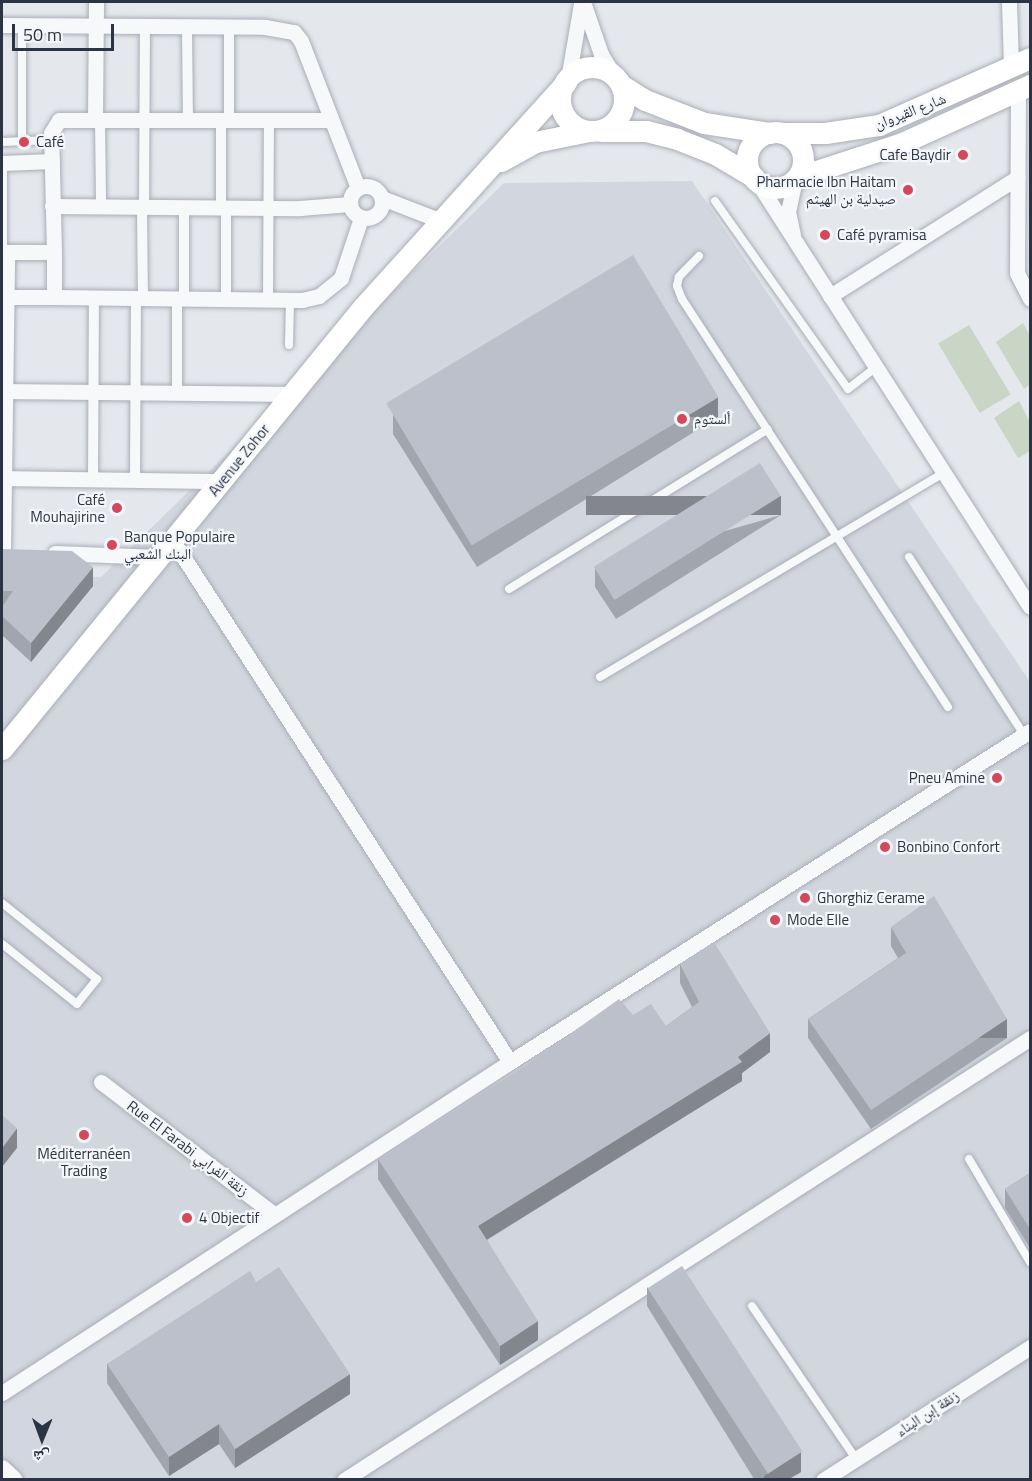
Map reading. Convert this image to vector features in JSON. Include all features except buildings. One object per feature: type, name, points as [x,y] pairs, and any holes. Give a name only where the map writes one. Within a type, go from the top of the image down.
[{"type":"main road","name":"شارع القيروان","points":[[618,80],[654,104],[704,123],[776,133],[879,125],[1021,63]]},
{"type":"main road","points":[[593,131],[608,127],[621,114],[624,103],[618,80],[594,67],[580,70],[567,80],[561,94],[563,113],[577,128],[593,131],[646,131],[677,139],[715,154],[755,178],[778,188],[796,178],[803,162],[802,151],[796,141],[776,133],[757,139],[749,151],[748,165],[755,178]]},
{"type":"main road","name":"Avenue Zohor","points":[[2,749],[439,220],[567,80]]},
{"type":"main road","name":"شارع القيروان","points":[[796,178],[902,143],[1024,87]]},
{"type":"main road","name":"Avenue Zohor","points":[[480,174],[535,142],[593,131]]},
{"type":"street","points":[[96,2],[97,119],[101,207]]},
{"type":"street","points":[[567,80],[582,2]]},
{"type":"street","points":[[582,2],[601,54],[618,80]]},
{"type":"street","points":[[1009,2],[1021,63]]},
{"type":"street","points":[[2,25],[283,28],[294,32],[303,47],[329,120],[358,188],[350,204]]},
{"type":"street","points":[[135,480],[135,392],[143,207],[145,28]]},
{"type":"street","points":[[187,28],[188,120]]},
{"type":"street","points":[[226,300],[224,208],[229,28]]},
{"type":"street","points":[[1024,87],[1018,177],[1017,273],[1030,299]]},
{"type":"street","points":[[54,297],[51,140],[52,126],[59,120],[329,120]]},
{"type":"street","points":[[268,301],[269,120]]},
{"type":"street","points":[[6,551],[3,432],[6,391],[4,342],[8,297],[4,252],[2,163],[52,161]]},
{"type":"street","points":[[830,296],[1018,177]]},
{"type":"street","points":[[755,178],[1030,607]]},
{"type":"street","points":[[795,241],[789,212],[796,178]]},
{"type":"street","points":[[358,188],[369,186],[382,198],[439,220]]},
{"type":"street","points":[[361,218],[377,214],[382,198]]},
{"type":"street","points":[[52,206],[268,208],[350,204]]},
{"type":"street","points":[[350,204],[361,218]]},
{"type":"street","points":[[177,393],[184,207]]},
{"type":"street","points":[[8,297],[268,301],[318,296],[341,278],[361,218]]},
{"type":"street","points":[[4,252],[54,252]]},
{"type":"street","points":[[93,479],[94,297]]},
{"type":"street","points":[[6,391],[293,394]]},
{"type":"street","points":[[4,477],[223,481]]},
{"type":"street","points":[[36,552],[166,549],[510,1062]]},
{"type":"street","points":[[2,1393],[510,1062],[1027,733]]},
{"type":"street","points":[[345,1479],[1030,1038]]},
{"type":"street","name":"Rue El Farabi زنقة الفرابي","points":[[101,1082],[275,1215]]},
{"type":"street","name":"زنقة إبن البناء","points":[[823,1479],[1030,1347]]},
{"type":"street","points":[[2,1469],[14,1479]]},
{"type":"lane","points":[[22,25],[22,141]]},
{"type":"lane","points":[[2,142],[51,140]]},
{"type":"lane","points":[[715,201],[848,388],[876,367]]},
{"type":"lane","points":[[699,256],[679,277],[677,286],[948,707]]},
{"type":"lane","points":[[289,345],[290,300]]},
{"type":"lane","points":[[509,589],[768,429]]},
{"type":"lane","points":[[600,677],[944,473]]},
{"type":"lane","points":[[909,557],[1027,733]]},
{"type":"lane","points":[[2,903],[97,979],[77,1004],[2,944]]},
{"type":"lane","points":[[969,1159],[1030,1262]]},
{"type":"lane","points":[[753,1306],[856,1459]]},
{"type":"shaded area","points":[[692,181],[1030,682],[1030,1479],[2,1480],[2,575],[101,577],[504,183]]},
{"type":"green space","points":[[1023,323],[1030,336],[1030,385],[1024,389],[996,342]]},
{"type":"green space","points":[[969,325],[1011,394],[980,413],[938,344]]},
{"type":"green space","points":[[1019,401],[1030,422],[1030,451],[1018,458],[994,418]]},
{"type":"place","name":"Café","points":[[24,142]]},
{"type":"place","name":"Cafe Baydir","points":[[963,155]]},
{"type":"place","name":"Pharmacie Ibn Haitam صيدلية بن الهيثم","points":[[908,190]]},
{"type":"place","name":"Café pyramisa","points":[[825,235]]},
{"type":"place","name":"ألستوم","points":[[682,419]]},
{"type":"place","name":"Café Mouhajirine","points":[[117,508]]},
{"type":"place","name":"Banque Populaire البنك الشعبي","points":[[112,545]]},
{"type":"place","name":"Pneu Amine","points":[[997,778]]},
{"type":"place","name":"Bonbino Confort","points":[[885,847]]},
{"type":"place","name":"Ghorghiz Cerame","points":[[805,898]]},
{"type":"place","name":"Mode Elle","points":[[775,920]]},
{"type":"place","name":"Méditerranéen Trading","points":[[84,1135]]},
{"type":"place","name":"4 Objectif","points":[[187,1218]]}]
